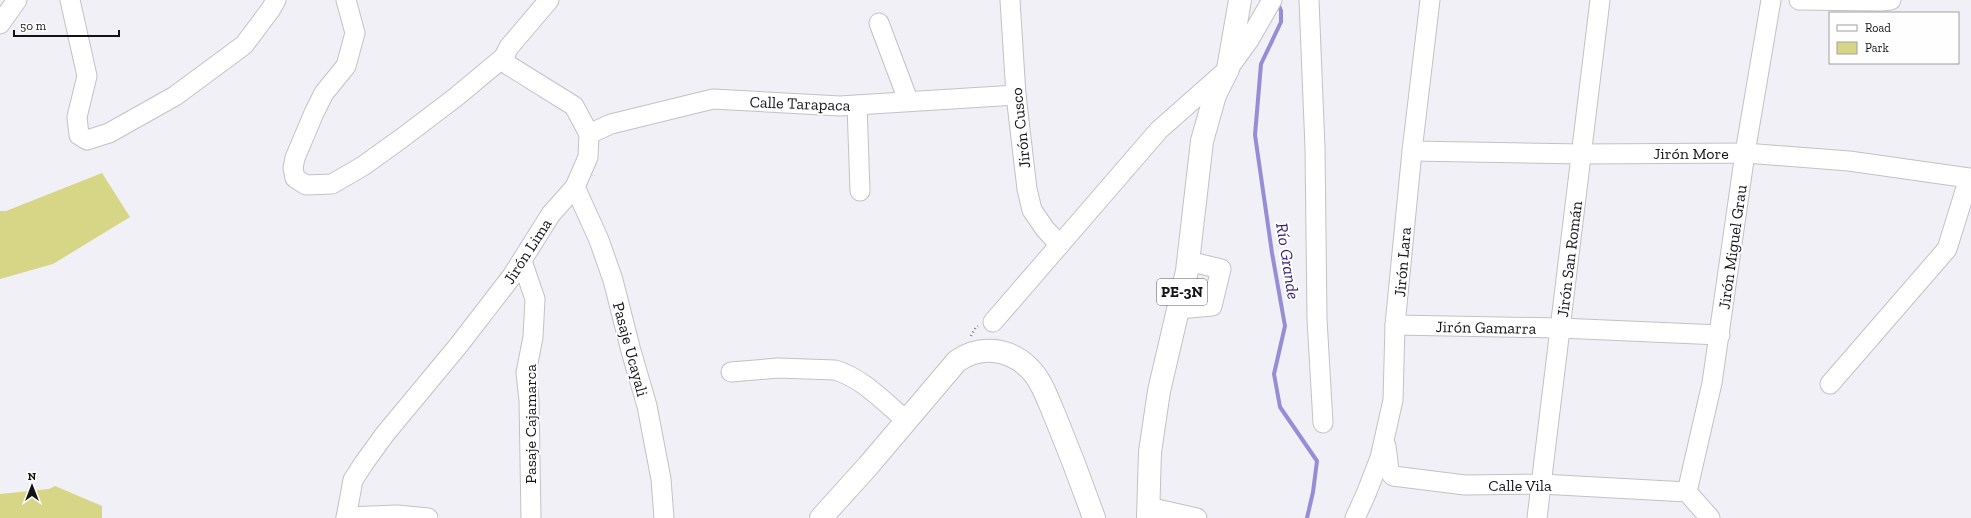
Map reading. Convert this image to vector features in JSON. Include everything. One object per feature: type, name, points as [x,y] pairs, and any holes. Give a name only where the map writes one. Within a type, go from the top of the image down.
[{"type":"highway","points":[[1228,69],[1238,2]]},
{"type":"highway","name":"PE-3N","points":[[1148,512],[1150,452],[1159,391],[1188,261],[1202,141],[1215,95],[1228,69]]},
{"type":"highway","points":[[821,518],[907,421],[957,361],[966,354],[991,350],[1016,357],[1030,368],[1038,380],[1045,393],[1072,458],[1094,518]]},
{"type":"street","points":[[0,24],[18,0]]},
{"type":"street","points":[[70,0],[87,76],[78,117],[79,135],[86,140],[108,133],[181,91],[244,45],[276,0]]},
{"type":"street","points":[[346,0],[355,33],[346,66],[324,93],[314,113],[293,168],[295,178],[306,185],[332,184],[363,166],[456,97],[504,57],[509,47],[549,0]]},
{"type":"street","name":"Jirón Cusco","points":[[1010,0],[1016,95],[1027,189],[1032,210],[1044,229],[1060,245]]},
{"type":"street","points":[[1309,0],[1315,148],[1317,319],[1323,423]]},
{"type":"street","name":"Jirón Lara","points":[[1355,518],[1369,487],[1385,438],[1393,400],[1396,325],[1412,151],[1430,0]]},
{"type":"street","name":"Jirón San Román","points":[[1537,518],[1600,0]]},
{"type":"street","name":"Jirón Miguel Grau","points":[[1687,492],[1712,383],[1745,153],[1771,0]]},
{"type":"street","points":[[1799,0],[1890,0]]},
{"type":"street","name":"PE-3N","points":[[1228,69],[1249,40],[1269,4]]},
{"type":"street","points":[[879,23],[908,100]]},
{"type":"street","points":[[504,57],[508,65],[574,106],[589,134]]},
{"type":"street","points":[[993,322],[1159,130],[1228,69]]},
{"type":"street","name":"Calle Tarapaca","points":[[589,134],[611,124],[713,99],[840,106],[908,100],[1016,95]]},
{"type":"street","points":[[857,105],[860,191]]},
{"type":"street","name":"Jirón Lima","points":[[346,518],[353,480],[364,463],[385,434],[458,346],[522,261],[551,214],[576,187],[588,157],[589,134]]},
{"type":"street","name":"Jirón More","points":[[1412,151],[1582,154],[1745,153],[1849,161],[1970,177]]},
{"type":"street","points":[[1830,384],[1947,249],[1970,177]]},
{"type":"street","name":"Pasaje Ucayali","points":[[576,187],[599,240],[613,280],[647,406],[661,478],[664,518]]},
{"type":"street","name":"Pasaje Cajamarca","points":[[522,261],[535,299],[533,337],[526,373],[529,400],[531,518]]},
{"type":"street","points":[[1178,309],[1212,306],[1221,270],[1188,261]]},
{"type":"street","name":"Jirón Gamarra","points":[[1396,325],[1560,328],[1720,335]]},
{"type":"street","points":[[731,372],[778,368],[835,370],[855,379],[907,421]]},
{"type":"street","name":"Calle Vila","points":[[1385,438],[1389,471],[1393,476],[1465,485],[1541,484],[1687,492]]},
{"type":"street","points":[[1687,492],[1710,518]]},
{"type":"street","points":[[1148,512],[1197,518]]},
{"type":"street","points":[[346,518],[397,515],[428,518]]},
{"type":"green space","points":[[102,173],[130,217],[53,264],[0,279],[0,211],[6,211]]},
{"type":"green space","points":[[55,486],[102,506],[102,518],[0,518],[0,494],[49,489]]},
{"type":"waterway","name":"Río Grande","points":[[1278,3],[1281,11],[1281,22],[1261,64],[1255,135],[1272,253],[1285,326],[1274,374],[1280,407],[1317,461],[1313,492],[1307,518]]}]
